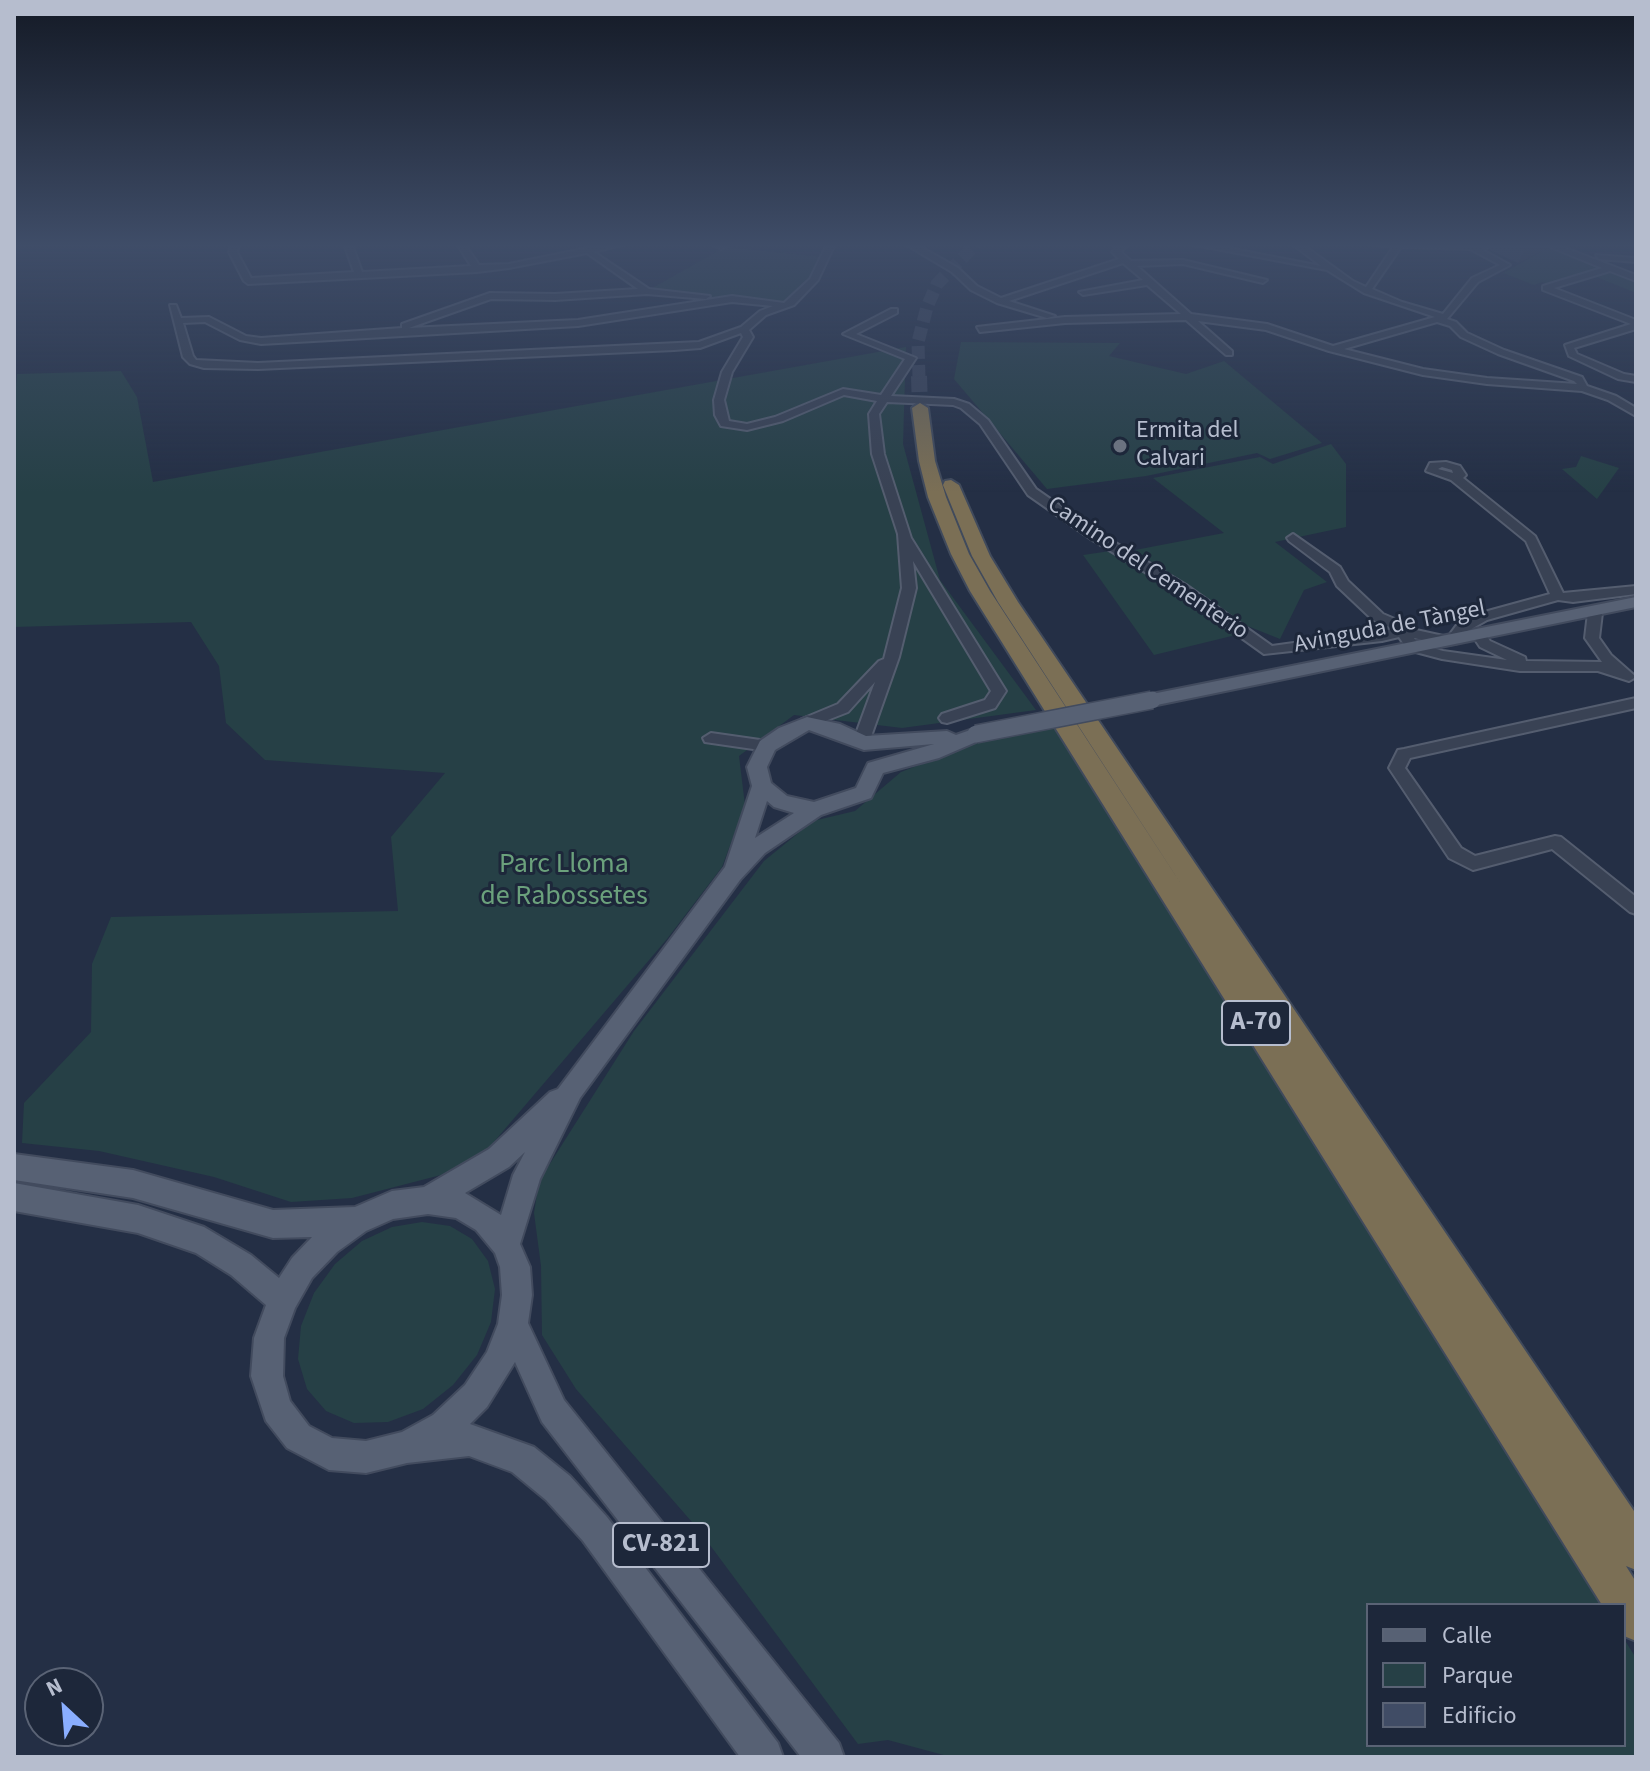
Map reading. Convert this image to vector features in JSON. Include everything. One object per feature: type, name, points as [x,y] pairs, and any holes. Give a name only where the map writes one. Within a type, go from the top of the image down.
[{"type":"highway","name":"A-70","points":[[1625,1603],[980,591],[960,554],[937,497],[927,461],[927,408],[951,486],[981,556],[1008,602],[1636,1550]]},
{"type":"main road","name":"Avinguda de Tàngel","points":[[976,734],[1152,700],[1405,635],[1482,640],[1636,602]]},
{"type":"main road","points":[[767,746],[807,723],[833,729],[862,742],[976,734]]},
{"type":"main road","points":[[862,742],[875,768],[932,753],[976,734]]},
{"type":"main road","name":"CV-821","points":[[732,874],[762,786],[757,767],[767,746]]},
{"type":"main road","name":"CV-821","points":[[506,1244],[527,1175],[571,1090],[732,874],[757,847],[814,810],[864,793],[875,768]]},
{"type":"main road","points":[[762,786],[781,802],[814,810]]},
{"type":"main road","name":"CV-821","points":[[428,1200],[499,1158],[571,1090]]},
{"type":"main road","name":"CV-821","points":[[14,1167],[133,1184],[273,1224],[356,1221]]},
{"type":"main road","points":[[14,1197],[138,1219],[204,1241],[241,1265],[283,1300]]},
{"type":"main road","name":"CV-821","points":[[407,1447],[444,1426],[476,1396],[499,1362],[513,1324],[517,1295],[515,1267],[506,1244],[486,1220],[460,1205],[428,1200],[392,1205],[356,1221],[319,1250],[302,1268],[283,1300],[269,1338],[267,1376],[277,1410],[298,1437],[329,1454],[366,1457],[407,1447],[469,1440],[522,1459],[558,1488],[643,1591],[764,1757]]},
{"type":"main road","name":"CV-821","points":[[513,1324],[553,1411],[825,1757]]},
{"type":"street","points":[[180,327],[188,357],[193,362],[258,366],[700,345],[747,327]]},
{"type":"street","points":[[221,327],[243,338],[261,341],[504,327]]},
{"type":"street","points":[[398,331],[407,327]]},
{"type":"street","points":[[561,352],[567,327]]},
{"type":"street","points":[[862,742],[892,657],[909,588],[905,538],[878,454],[874,414],[911,358],[848,334],[863,327]]},
{"type":"street","points":[[980,329],[1002,327]]},
{"type":"street","points":[[1200,327],[1229,353]]},
{"type":"street","points":[[1264,327],[1332,349],[1436,374],[1583,388],[1612,398],[1636,413]]},
{"type":"street","points":[[1332,349],[1414,327]]},
{"type":"street","points":[[1456,327],[1464,335],[1501,352],[1578,379],[1583,388]]},
{"type":"street","points":[[1628,327],[1568,347],[1574,356],[1622,377],[1636,379]]},
{"type":"street","name":"Camino del Cementerio","points":[[744,329],[748,337],[727,372],[719,400],[720,415],[725,424],[747,427],[779,419],[843,392],[884,399],[954,402],[965,406],[984,422],[1032,492],[1095,536],[1181,588],[1269,651],[1405,635]]},
{"type":"street","points":[[1455,477],[1531,539],[1558,596]]},
{"type":"street","points":[[905,538],[999,691],[990,704],[947,718]]},
{"type":"street","points":[[1293,538],[1335,570],[1342,583],[1378,617],[1405,635],[1474,660],[1550,667],[1599,666],[1632,679]]},
{"type":"street","points":[[1450,640],[1461,629],[1482,617],[1558,596],[1573,598],[1636,590]]},
{"type":"street","points":[[1595,613],[1592,638],[1606,658],[1632,679]]},
{"type":"street","points":[[1474,660],[1485,655],[1482,640]]},
{"type":"street","points":[[1482,640],[1523,661],[1606,658]]},
{"type":"street","points":[[807,723],[843,708],[892,657]]},
{"type":"street","points":[[1636,703],[1404,754],[1397,768],[1455,853],[1473,863],[1555,842],[1636,907]]},
{"type":"street","points":[[711,738],[767,746]]},
{"type":"green space","points":[[961,342],[1120,343],[1109,356],[1186,374],[1224,361],[1322,443],[1270,459],[1257,453],[1146,476],[1047,489],[954,379]]},
{"type":"green space","name":"Parc Lloma de Rabossetes","points":[[906,347],[903,444],[940,580],[1036,710],[902,728],[794,715],[739,756],[745,805],[722,867],[667,939],[487,1150],[441,1175],[352,1198],[291,1202],[214,1177],[99,1151],[22,1143],[24,1103],[91,1032],[92,964],[111,917],[398,911],[391,837],[445,773],[265,760],[226,723],[219,666],[191,622],[14,627],[14,410],[17,374],[121,371],[137,397],[153,482]]},
{"type":"green space","points":[[1331,444],[1346,464],[1346,527],[1275,542],[1327,582],[1304,590],[1280,639],[1235,621],[1135,550],[1224,533],[1153,478],[1260,457],[1273,464]]},
{"type":"green space","points":[[1581,456],[1619,468],[1597,499],[1562,469],[1576,467]]},
{"type":"green space","points":[[1117,550],[1244,633],[1154,655],[1083,555]]},
{"type":"green space","points":[[1054,724],[1602,1603],[1366,1603],[1366,1747],[1626,1747],[1626,1642],[1636,1658],[1636,1757],[951,1757],[888,1740],[858,1744],[698,1529],[576,1389],[542,1335],[541,1266],[534,1213],[539,1181],[634,1031],[764,861],[813,821],[855,811],[901,772],[980,741]]},
{"type":"green space","points":[[422,1222],[450,1226],[472,1239],[488,1261],[495,1289],[491,1322],[477,1355],[453,1385],[423,1409],[388,1422],[354,1423],[326,1411],[307,1389],[298,1359],[301,1326],[314,1293],[335,1264],[362,1241],[392,1227]]},
{"type":"tunnel","points":[[919,378],[918,342],[922,327]]},
{"type":"tunnel","points":[[919,376],[920,408]]},
{"type":"place","name":"Ermita del Calvari","points":[[1120,446]]}]
